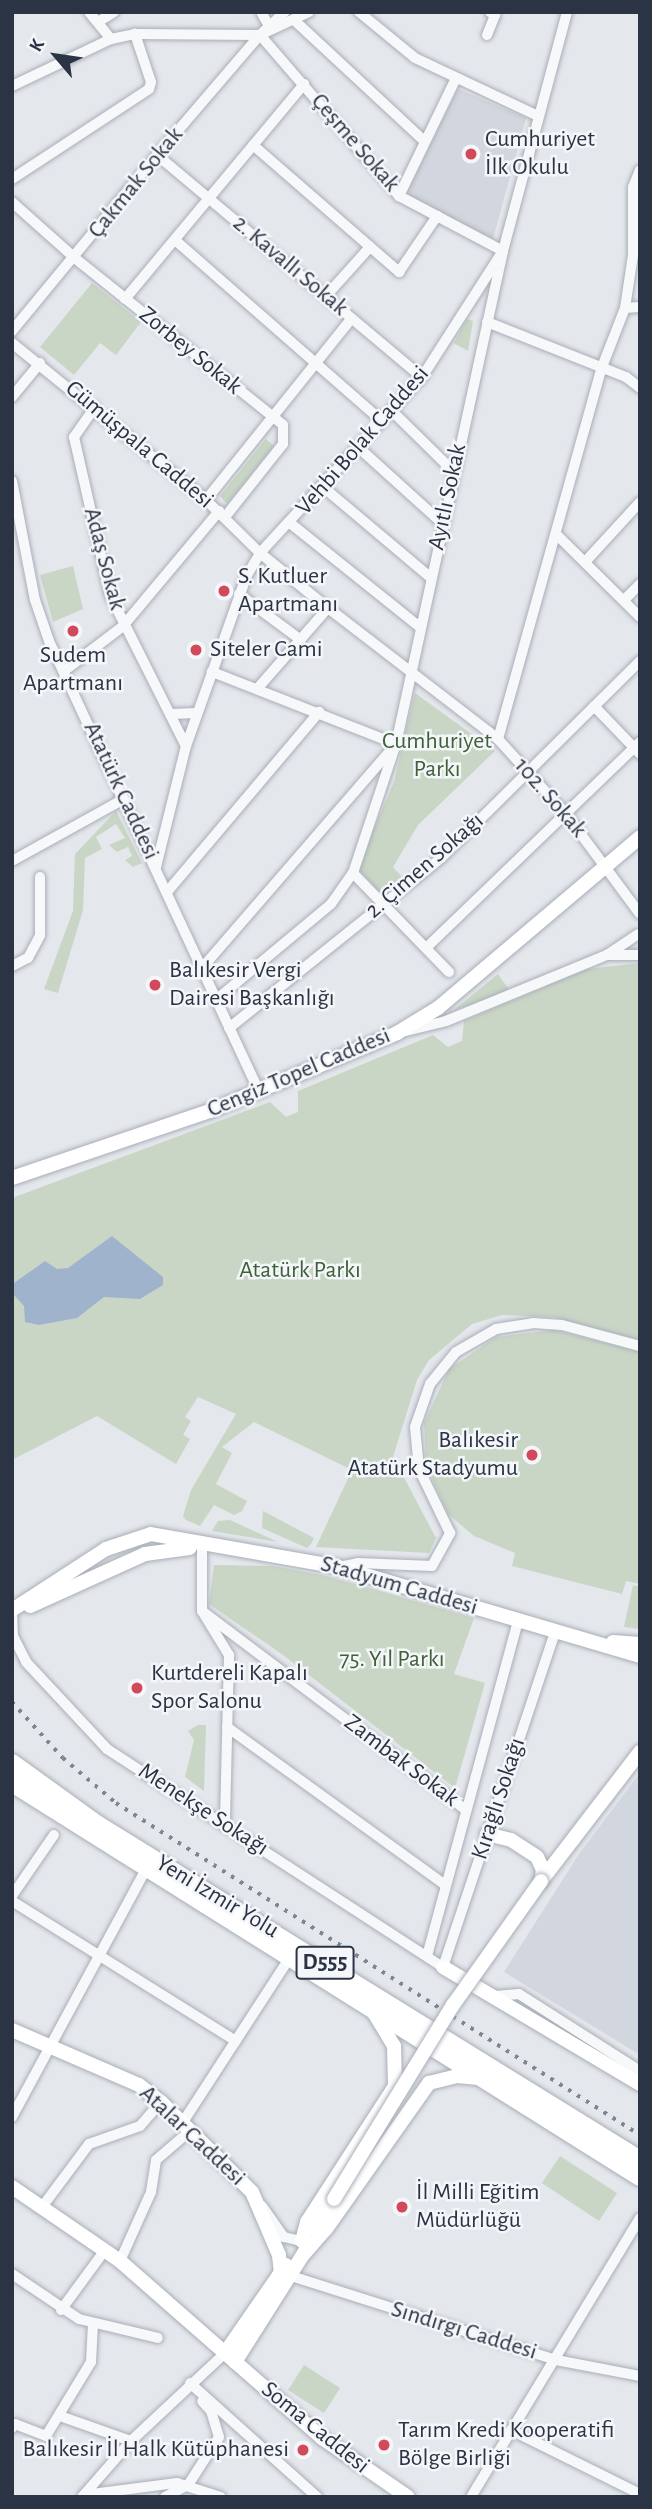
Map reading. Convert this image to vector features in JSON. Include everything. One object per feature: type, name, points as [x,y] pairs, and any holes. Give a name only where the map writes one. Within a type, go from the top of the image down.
[{"type":"highway","name":"Yeni İzmir Yolu","points":[[12,1763],[98,1825],[640,2160]]},
{"type":"highway","name":"Yeni İzmir Yolu","points":[[12,1783],[145,1871],[290,1957],[640,2177]]},
{"type":"main road","name":"Cengiz Topel Caddesi","points":[[17,1178],[259,1092],[397,1033],[438,1008],[640,837]]},
{"type":"main road","name":"Stadyum Caddesi","points":[[12,1610],[106,1549],[136,1535],[151,1534],[202,1546],[338,1567],[594,1641]]},
{"type":"main road","points":[[594,1641],[640,1644]]},
{"type":"main road","points":[[594,1641],[640,1656]]},
{"type":"main road","points":[[620,1650],[640,1667]]},
{"type":"main road","points":[[230,2358],[334,2199],[453,2005],[541,1881],[640,1752]]},
{"type":"main road","points":[[487,1834],[511,1840],[537,1857],[543,1870],[541,1881]]},
{"type":"main road","points":[[443,1967],[640,2084]]},
{"type":"main road","points":[[302,2248],[307,2222],[395,2086],[394,2046],[369,2007]]},
{"type":"main road","name":"Atalar Caddesi","points":[[12,2030],[49,2049],[139,2085],[161,2102],[256,2200],[286,2274]]},
{"type":"main road","points":[[302,2248],[351,2196],[413,2099],[429,2082],[445,2078],[484,2078]]},
{"type":"main road","points":[[395,2086],[409,2082],[414,2088],[413,2099]]},
{"type":"main road","name":"Soma Caddesi","points":[[12,2187],[120,2261],[322,2438],[408,2497]]},
{"type":"street","points":[[89,12],[111,39]]},
{"type":"street","points":[[97,22],[114,12]]},
{"type":"street","points":[[261,12],[269,26]]},
{"type":"street","points":[[14,81],[111,39],[135,34],[260,35],[290,16],[309,12]]},
{"type":"street","points":[[359,12],[415,58],[456,80],[538,116]]},
{"type":"street","name":"Vehbi Bolak Caddesi","points":[[156,867],[186,746],[239,594],[260,553],[393,412],[422,377],[503,251],[566,12]]},
{"type":"street","points":[[487,35],[494,13]]},
{"type":"street","points":[[290,16],[424,141]]},
{"type":"street","name":"Çakmak Sokak","points":[[12,331],[76,259],[157,155],[260,35],[269,26],[290,16]]},
{"type":"street","points":[[12,179],[149,89],[151,82],[135,34]]},
{"type":"street","name":"Çeşme Sokak","points":[[260,35],[399,196],[503,251]]},
{"type":"street","points":[[399,196],[456,80]]},
{"type":"street","points":[[125,299],[304,84]]},
{"type":"street","points":[[253,145],[399,272],[437,216]]},
{"type":"street","name":"2. Kavallı Sokak","points":[[157,155],[422,377]]},
{"type":"street","points":[[498,739],[557,536],[602,367],[625,308],[633,255],[633,187],[640,170]]},
{"type":"street","name":"Zorbey Sokak","points":[[12,202],[76,259],[272,417]]},
{"type":"street","points":[[175,240],[383,422]]},
{"type":"street","points":[[326,296],[370,247]]},
{"type":"street","name":"Ayıtlı Sokak","points":[[216,999],[331,904],[353,873],[396,744],[430,576],[503,251]]},
{"type":"street","points":[[625,308],[640,307]]},
{"type":"street","points":[[206,500],[352,318]]},
{"type":"street","points":[[487,322],[602,367],[640,388]]},
{"type":"street","name":"Gümüşpala Caddesi","points":[[12,343],[95,407],[206,500],[260,553],[328,608]]},
{"type":"street","points":[[12,397],[40,363]]},
{"type":"street","name":"Adaş Sokak","points":[[95,407],[74,437],[110,595],[123,626],[186,746]]},
{"type":"street","points":[[393,412],[453,471]]},
{"type":"street","points":[[64,671],[123,626],[283,444],[283,425],[272,417]]},
{"type":"street","points":[[359,448],[442,523]]},
{"type":"street","name":"Atatürk Caddesi","points":[[12,481],[35,600],[64,671],[259,1092]]},
{"type":"street","points":[[323,487],[430,576]]},
{"type":"street","points":[[584,562],[640,502]]},
{"type":"street","points":[[290,523],[420,627]]},
{"type":"street","points":[[557,536],[640,617]]},
{"type":"street","points":[[624,600],[640,584]]},
{"type":"street","points":[[239,594],[301,640]]},
{"type":"street","points":[[257,689],[328,608]]},
{"type":"street","name":"102. Sokak","points":[[328,608],[498,739],[566,814],[640,914]]},
{"type":"street","name":"2. Çimen Sokağı","points":[[229,1028],[441,858],[640,661]]},
{"type":"street","points":[[212,672],[396,744]]},
{"type":"street","points":[[427,947],[638,748],[594,706]]},
{"type":"street","points":[[167,892],[319,712]]},
{"type":"street","points":[[170,715],[197,713]]},
{"type":"street","name":"Ayıtlı Sokak","points":[[202,968],[396,744]]},
{"type":"street","points":[[12,861],[124,799]]},
{"type":"street","points":[[353,873],[449,972]]},
{"type":"street","points":[[12,966],[28,958],[40,935],[40,877]]},
{"type":"street","points":[[607,956],[640,953],[639,933]]},
{"type":"street","points":[[397,1033],[446,1021],[607,956],[639,933]]},
{"type":"street","points":[[338,1567],[358,1563],[432,1566],[450,1534],[419,1469],[415,1427],[430,1384],[456,1352],[496,1329],[533,1323],[562,1325],[640,1346]]},
{"type":"street","points":[[202,1546],[202,1611],[229,1656],[225,1823]]},
{"type":"street","name":"Menekşe Sokağı","points":[[12,1610],[13,1636],[26,1662],[107,1749],[225,1823],[443,1967]]},
{"type":"street","name":"Zambak Sokak","points":[[202,1611],[466,1810]]},
{"type":"street","name":"Kırağlı Sokağı","points":[[427,1956],[518,1620]]},
{"type":"street","name":"Kırağlı Sokağı","points":[[443,1967],[555,1630]]},
{"type":"street","points":[[227,1727],[445,1885]]},
{"type":"street","points":[[54,1835],[12,1899],[236,2041]]},
{"type":"street","points":[[12,2117],[145,1871]]},
{"type":"street","points":[[120,2261],[151,2192],[156,2160],[187,2126],[236,2041],[290,1957]]},
{"type":"street","points":[[495,1996],[519,1994],[640,2071]]},
{"type":"street","points":[[12,2092],[24,2095]]},
{"type":"street","points":[[43,2207],[89,2144],[140,2126],[161,2102]]},
{"type":"street","points":[[256,2200],[284,2237],[302,2248]]},
{"type":"street","points":[[471,2497],[640,2218]]},
{"type":"street","points":[[61,2310],[105,2250]]},
{"type":"street","points":[[12,2274],[61,2310],[93,2323],[158,2338]]},
{"type":"street","name":"Sındırgı Caddesi","points":[[286,2274],[556,2360],[640,2376]]},
{"type":"street","points":[[12,2428],[15,2424],[46,2436],[91,2362],[93,2323]]},
{"type":"street","points":[[83,2496],[131,2441],[190,2383],[230,2358]]},
{"type":"street","points":[[165,2497],[188,2485],[219,2437],[211,2411],[190,2383]]},
{"type":"street","points":[[190,2383],[317,2497]]},
{"type":"street","points":[[60,2416],[131,2441]]},
{"type":"street","points":[[511,2430],[640,2494]]},
{"type":"street","points":[[83,2496],[146,2485],[188,2485],[221,2497]]},
{"type":"shaded area","name":"Cumhuriyet İlk Okulu","points":[[458,89],[526,118],[493,239],[410,196],[408,190]]},
{"type":"shaded area","points":[[640,1773],[640,2055],[504,1972],[579,1854]]},
{"type":"green space","points":[[92,283],[141,322],[116,355],[100,343],[74,375],[40,347]]},
{"type":"green space","points":[[467,319],[473,321],[468,351],[454,343]]},
{"type":"green space","points":[[266,439],[274,446],[227,504],[220,496]]},
{"type":"green space","points":[[73,566],[83,609],[53,622],[40,575]]},
{"type":"green space","name":"Cumhuriyet Parkı","points":[[415,693],[495,751],[418,825],[393,867],[403,878],[383,896],[357,868],[394,782]]},
{"type":"green space","points":[[116,811],[142,863],[133,867],[125,860],[132,856],[128,847],[117,852],[109,845],[125,838],[116,824],[96,837],[102,849],[85,858],[83,910],[58,993],[44,989],[73,911],[75,854]]},
{"type":"green space","name":"Atatürk Parkı","points":[[640,963],[640,1340],[554,1317],[502,1315],[472,1324],[429,1360],[417,1380],[393,1457],[436,1538],[429,1553],[316,1547],[352,1470],[254,1422],[222,1447],[232,1453],[216,1484],[247,1501],[242,1511],[234,1515],[214,1505],[200,1526],[186,1520],[183,1516],[191,1490],[236,1414],[198,1397],[185,1417],[191,1421],[183,1435],[190,1439],[176,1464],[97,1416],[12,1460],[12,1198],[270,1102],[286,1117],[298,1112],[298,1091],[433,1035],[448,1047],[462,1041],[464,1021],[587,969]]},
{"type":"green space","points":[[498,974],[510,991],[454,1010]]},
{"type":"green space","name":"Balıkesir Atatürk Stadyumu","points":[[554,1330],[640,1352],[640,1584],[626,1581],[622,1594],[512,1566],[515,1553],[474,1536],[448,1514],[426,1465],[424,1423],[449,1369],[496,1337]]},
{"type":"green space","points":[[263,1511],[314,1538],[311,1544],[307,1548],[262,1528]]},
{"type":"green space","points":[[230,1520],[278,1542],[212,1531],[218,1521]]},
{"type":"green space","name":"75. Yıl Parkı","points":[[214,1565],[273,1566],[327,1576],[474,1618],[454,1674],[485,1683],[455,1788],[283,1655],[209,1604]]},
{"type":"green space","points":[[633,1585],[640,1587],[640,1629],[624,1627]]},
{"type":"green space","points":[[198,1725],[206,1725],[204,1791],[185,1777],[194,1740],[188,1731]]},
{"type":"green space","points":[[560,2156],[617,2193],[599,2221],[542,2183]]},
{"type":"green space","points":[[304,2365],[340,2388],[324,2413],[288,2390]]},
{"type":"water","points":[[112,1236],[163,1277],[163,1285],[140,1299],[104,1297],[77,1318],[39,1325],[25,1322],[24,1306],[12,1293],[14,1283],[45,1261],[57,1269],[68,1268]]},
{"type":"railway","points":[[12,1702],[63,1758],[116,1803],[640,2135]]},
{"type":"place","name":"Cumhuriyet İlk Okulu","points":[[471,154]]},
{"type":"place","name":"S. Kutluer Apartmanı","points":[[224,591]]},
{"type":"place","name":"Sudem Apartmanı","points":[[73,631]]},
{"type":"place","name":"Siteler Cami","points":[[196,650]]},
{"type":"place","name":"Balıkesir Vergi Dairesi Başkanlığı","points":[[155,985]]},
{"type":"place","name":"Balıkesir Atatürk Stadyumu","points":[[532,1455]]},
{"type":"place","name":"Kurtdereli Kapalı Spor Salonu","points":[[137,1688]]},
{"type":"place","name":"İl Milli Eğitim Müdürlüğü","points":[[402,2207]]},
{"type":"place","name":"Tarım Kredi Kooperatifi Bölge Birliği","points":[[384,2445]]},
{"type":"place","name":"Balıkesir İl Halk Kütüphanesi","points":[[303,2450]]}]
